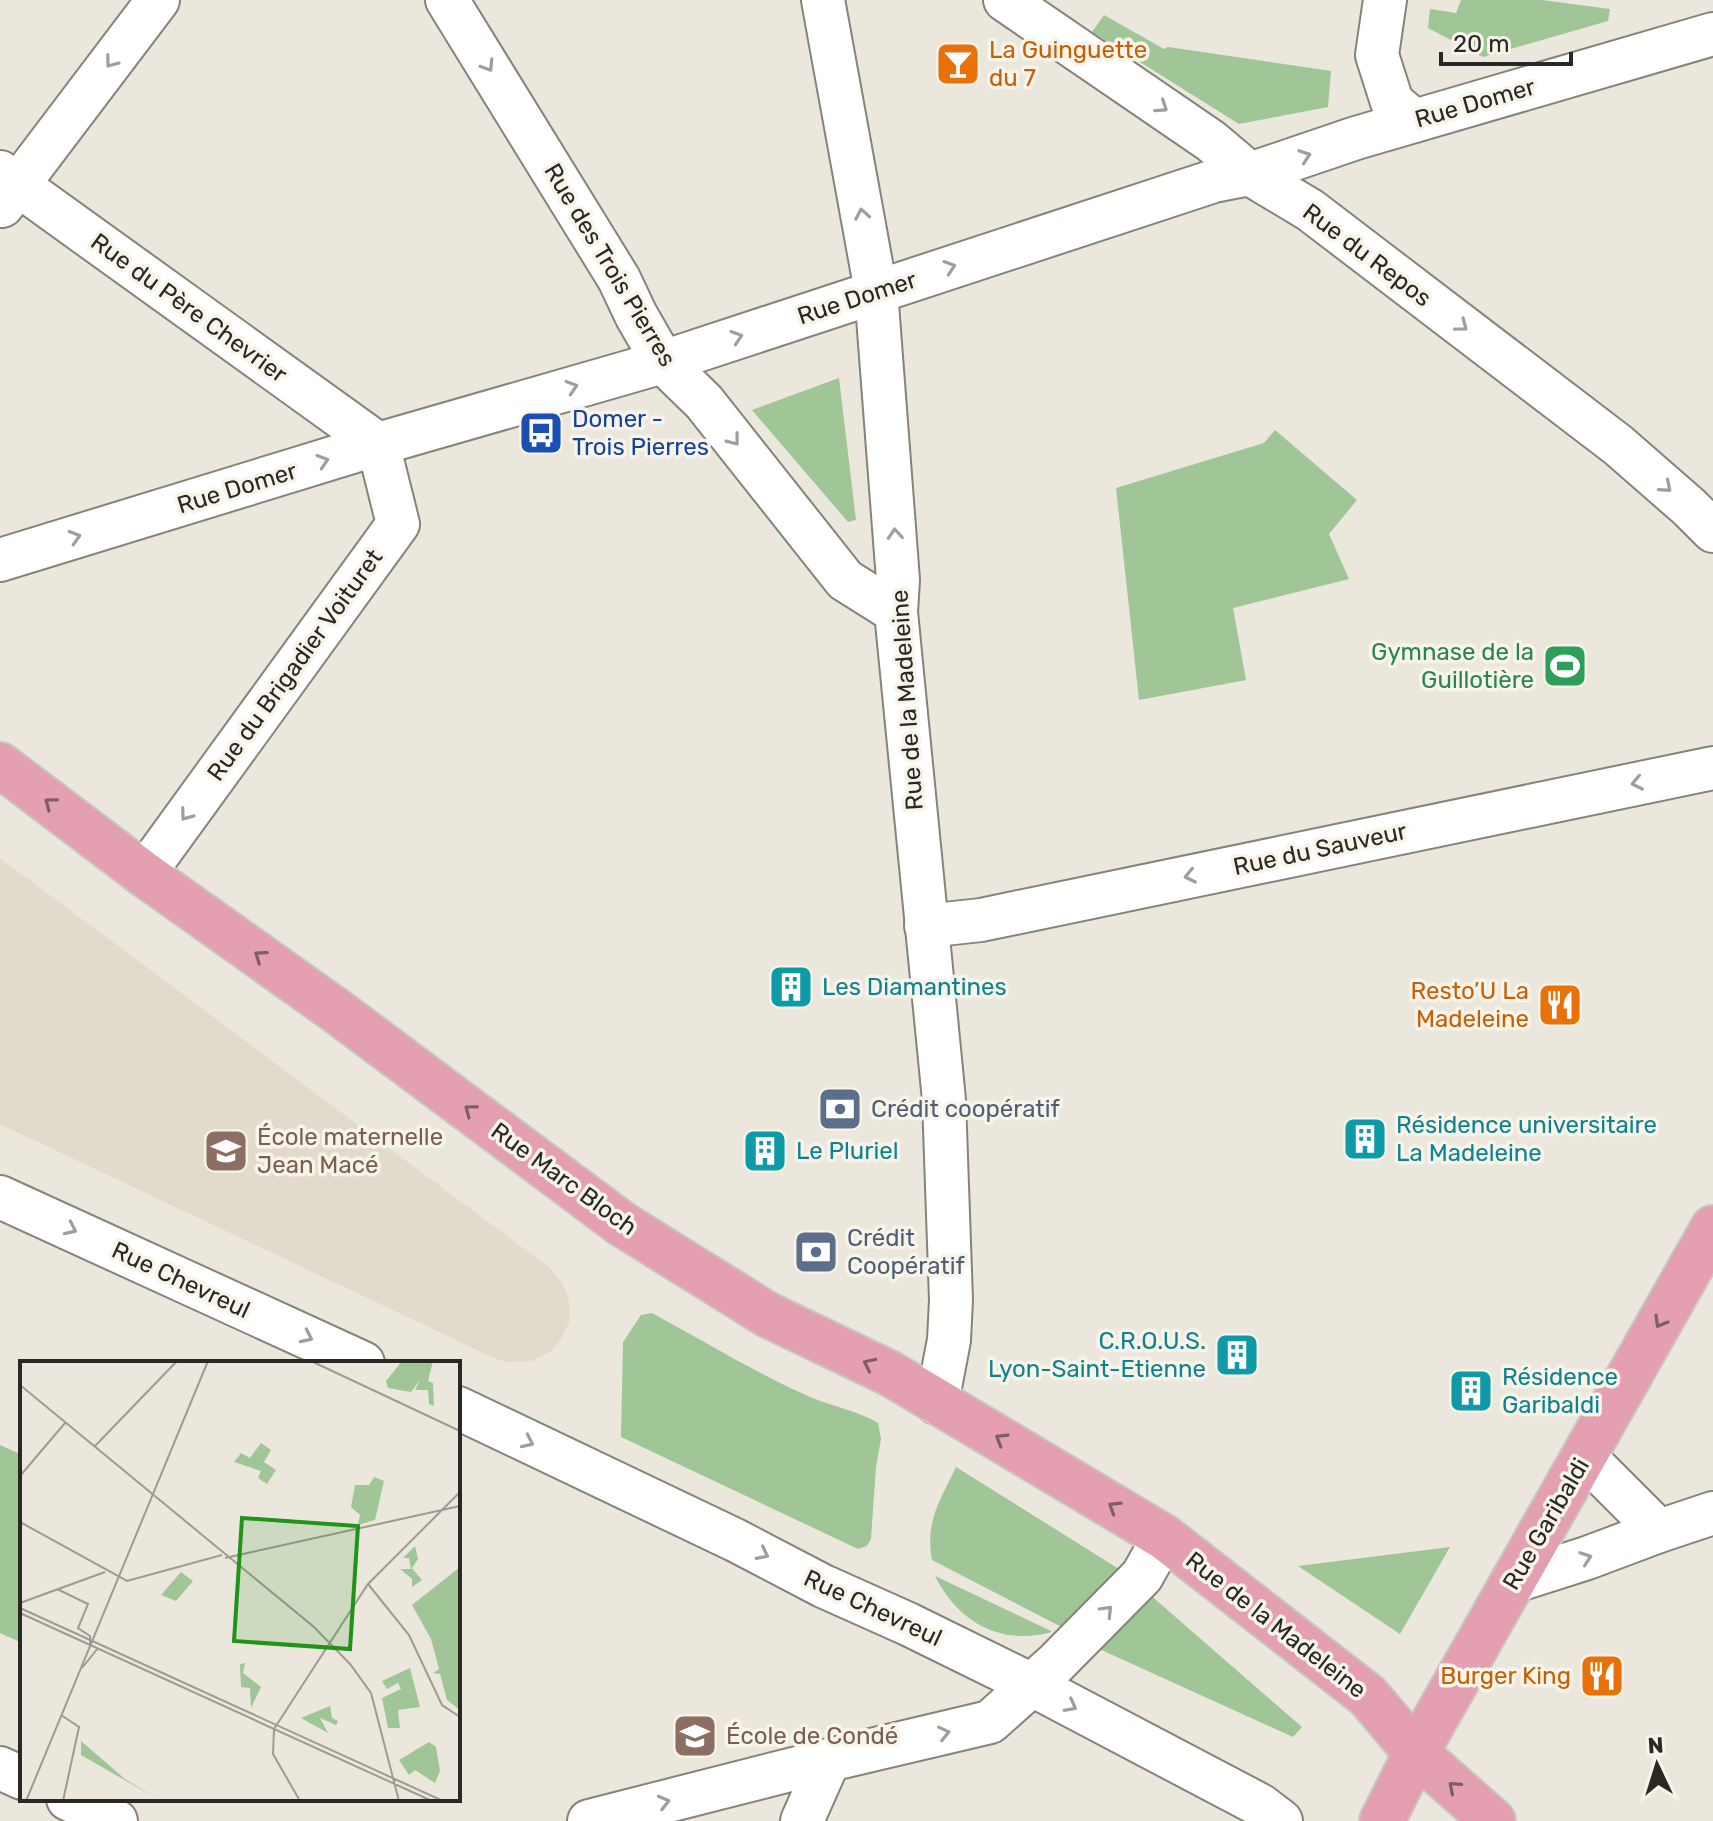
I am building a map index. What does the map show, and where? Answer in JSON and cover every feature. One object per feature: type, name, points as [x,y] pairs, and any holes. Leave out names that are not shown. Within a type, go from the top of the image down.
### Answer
[{"type":"main road","name":"Rue Marc Bloch","points":[[0,765],[622,1224],[768,1315],[891,1374],[1164,1537]]},
{"type":"main road","name":"Rue Garibaldi","points":[[1382,1821],[1416,1753],[1713,1228]]},
{"type":"main road","name":"Rue de la Madeleine","points":[[1164,1537],[1368,1696],[1416,1753],[1493,1821]]},
{"type":"street","points":[[6,189],[158,0]]},
{"type":"street","name":"Rue des Trois Pierres","points":[[447,0],[619,279],[663,362],[704,402],[845,580],[896,612]]},
{"type":"street","name":"Rue de la Madeleine","points":[[823,0],[876,291],[898,580],[896,612],[944,1100],[951,1300],[949,1340],[937,1403]]},
{"type":"street","name":"Rue du Repos","points":[[1005,0],[1211,141],[1250,174],[1310,210],[1606,436],[1713,531]]},
{"type":"street","points":[[1385,0],[1377,55],[1392,102],[1414,121]]},
{"type":"street","name":"Rue Domer","points":[[0,560],[378,444],[663,362],[1214,181],[1250,174],[1356,138],[1713,34]]},
{"type":"street","name":"Rue du Père Chevrier","points":[[6,189],[378,444]]},
{"type":"street","name":"Rue du Brigadier Voituret","points":[[144,874],[398,524],[378,444]]},
{"type":"street","name":"Rue du Sauveur","points":[[926,926],[981,920],[1713,768]]},
{"type":"street","name":"Rue Chevreul","points":[[0,1197],[359,1361]]},
{"type":"street","name":"Rue Chevreul","points":[[460,1409],[1032,1685],[1260,1805],[1281,1821]]},
{"type":"street","points":[[1584,1456],[1659,1531]]},
{"type":"street","points":[[1512,1582],[1713,1513]]},
{"type":"street","points":[[589,1821],[990,1722],[1055,1664],[1142,1576],[1164,1537]]},
{"type":"street","points":[[802,1821],[829,1760]]},
{"type":"street","points":[[0,1768],[20,1777]]},
{"type":"street","points":[[72,1801],[116,1821]]},
{"type":"shaded area","name":"École maternelle Jean Macé","points":[[0,858],[550,1268],[563,1284],[570,1311],[569,1323],[552,1351],[532,1361],[507,1362],[494,1358],[0,1124]]},
{"type":"green space","points":[[1461,0],[1542,0],[1610,9],[1608,21],[1483,57],[1428,28],[1430,9],[1456,13]]},
{"type":"green space","points":[[1104,15],[1164,49],[1168,47],[1331,71],[1328,107],[1239,124],[1092,32]]},
{"type":"green space","points":[[839,378],[856,520],[848,522],[752,410]]},
{"type":"green space","points":[[1275,430],[1357,500],[1329,534],[1349,579],[1233,608],[1246,680],[1139,700],[1116,488],[1264,443]]},
{"type":"green space","points":[[652,1313],[788,1387],[878,1423],[881,1439],[871,1539],[867,1546],[858,1549],[621,1437],[623,1342],[641,1315]]},
{"type":"green space","points":[[0,1445],[20,1454],[20,1642],[0,1633]]},
{"type":"green space","points":[[956,1467],[1127,1574],[1073,1633],[932,1560],[932,1522]]},
{"type":"green space","points":[[1450,1547],[1400,1634],[1298,1566]]},
{"type":"green space","points":[[935,1576],[1052,1632],[1015,1636],[983,1626],[968,1618],[956,1606]]},
{"type":"green space","points":[[1148,1593],[1302,1727],[1293,1737],[1097,1648]]},
{"type":"place","name":"La Guinguette du 7","points":[[958,64]]},
{"type":"place","name":"Domer - Trois Pierres","points":[[541,433]]},
{"type":"place","name":"Gymnase de la Guillotière","points":[[1565,666]]},
{"type":"place","name":"Les Diamantines","points":[[791,987]]},
{"type":"place","name":"Resto’U La Madeleine","points":[[1560,1005]]},
{"type":"place","name":"Crédit coopératif","points":[[840,1109]]},
{"type":"place","name":"Résidence universitaire La Madeleine","points":[[1365,1139]]},
{"type":"place","name":"École maternelle Jean Macé","points":[[226,1151]]},
{"type":"place","name":"Le Pluriel","points":[[765,1151]]},
{"type":"place","name":"Crédit Coopératif","points":[[816,1252]]},
{"type":"place","name":"C.R.O.U.S. Lyon-Saint-Etienne","points":[[1237,1355]]},
{"type":"place","name":"Résidence Garibaldi","points":[[1471,1391]]},
{"type":"place","name":"Burger King","points":[[1602,1676]]},
{"type":"place","name":"École de Condé","points":[[695,1736]]}]
